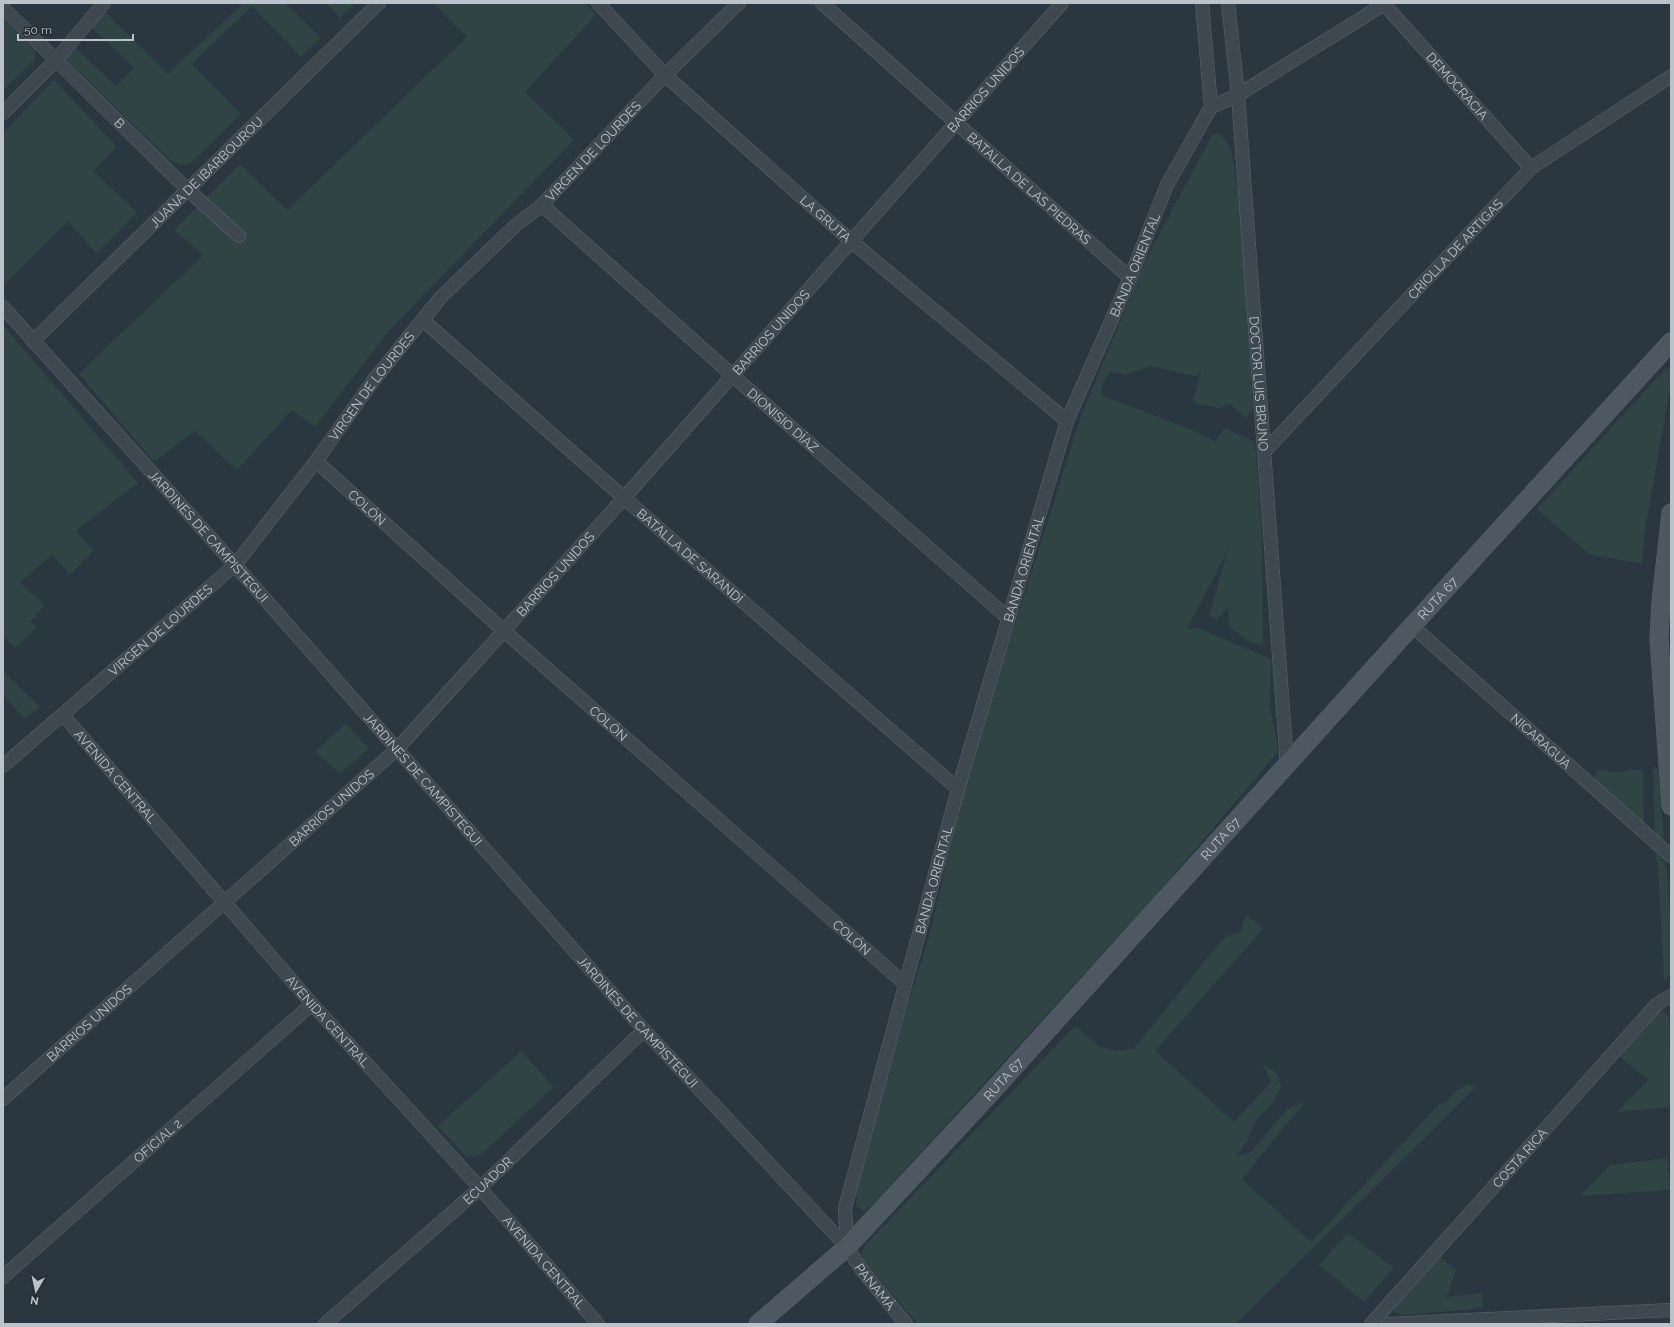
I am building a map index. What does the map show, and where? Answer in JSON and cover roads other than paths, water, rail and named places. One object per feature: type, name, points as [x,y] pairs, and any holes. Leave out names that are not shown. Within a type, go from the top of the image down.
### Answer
[{"type":"street","points":[[3,113],[56,60],[104,3]]},
{"type":"street","name":"JUANA DE IBARBOUROU","points":[[32,341],[379,3]]},
{"type":"street","name":"LA GRUTA","points":[[598,3],[665,74],[851,241],[1067,421]]},
{"type":"street","name":"VIRGEN DE LOURDES","points":[[3,766],[235,566],[316,461],[373,381],[447,292],[516,225],[542,205],[665,74],[739,3]]},
{"type":"street","name":"BATALLA DE LAS PIEDRAS","points":[[822,3],[1130,278]]},
{"type":"street","name":"BARRIOS UNIDOS","points":[[3,1099],[397,749],[624,498],[1062,3]]},
{"type":"street","points":[[1202,3],[1211,107],[1238,94],[1385,3]]},
{"type":"street","name":"DOCTOR LUIS BRUNO","points":[[1228,3],[1238,94],[1287,765]]},
{"type":"street","name":"DEMOCRACIA","points":[[1385,3],[1531,168]]},
{"type":"street","name":"B","points":[[3,8],[188,190],[239,236]]},
{"type":"street","name":"CRIOLLA DE ARTIGAS","points":[[1264,452],[1531,168],[1671,76]]},
{"type":"street","name":"BANDA ORIENTAL","points":[[847,1247],[844,1208],[958,789],[1067,421],[1130,278],[1167,185],[1211,107]]},
{"type":"street","name":"DIONISIO DÍAZ","points":[[542,205],[732,375],[1008,618]]},
{"type":"street","name":"JARDINES DE CAMPISTEGUI","points":[[3,307],[235,566],[644,1030],[847,1247]]},
{"type":"street","name":"BATALLA DE SARANDÍ","points":[[424,320],[624,498],[958,789]]},
{"type":"street","name":"RUTA 67","points":[[758,1324],[847,1247],[986,1098],[1412,626],[1671,342]]},
{"type":"street","name":"COLÓN","points":[[316,461],[504,630],[904,983]]},
{"type":"street","points":[[1671,512],[1661,601],[1659,639],[1671,806]]},
{"type":"street","name":"NICARAGUA","points":[[1412,626],[1671,856]]},
{"type":"street","name":"AVENIDA CENTRAL","points":[[63,715],[312,1004],[480,1188],[598,1324]]},
{"type":"street","name":"COSTA RICA","points":[[1371,1324],[1657,1004],[1671,996]]},
{"type":"street","name":"OFICIAL 2","points":[[3,1277],[312,1004]]},
{"type":"street","name":"ECUADOR","points":[[325,1324],[480,1188],[644,1030]]},
{"type":"street","name":"PANAMÁ","points":[[847,1247],[860,1269],[906,1324]]},
{"type":"street","points":[[1388,1324],[1671,1310]]}]
